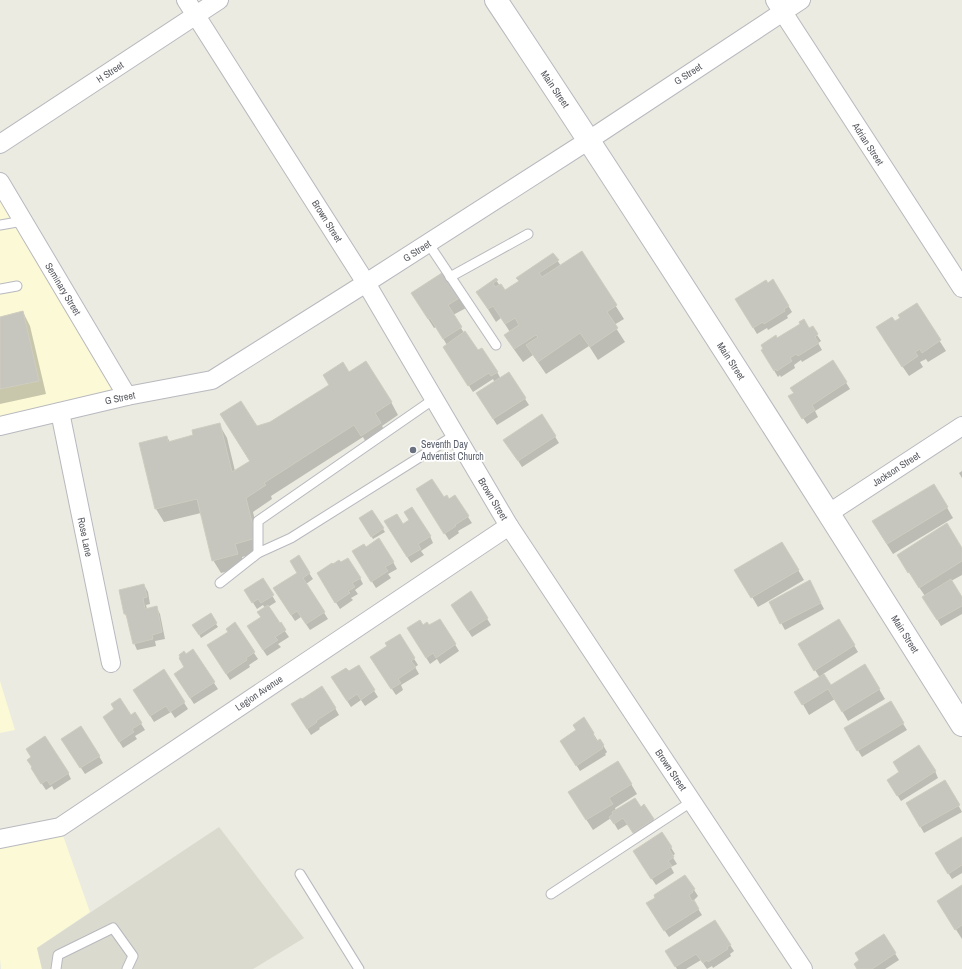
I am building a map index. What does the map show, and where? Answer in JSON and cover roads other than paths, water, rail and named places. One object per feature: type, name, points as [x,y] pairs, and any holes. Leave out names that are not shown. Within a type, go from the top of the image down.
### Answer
[{"type":"street","name":"Brown Street","points":[[186,0],[366,283],[510,526],[803,969]]},
{"type":"street","name":"H Street","points":[[0,144],[219,0]]},
{"type":"street","name":"Main Street","points":[[496,0],[589,140],[829,513],[962,725]]},
{"type":"street","name":"G Street","points":[[0,426],[127,396],[212,380],[589,140],[779,6],[801,0]]},
{"type":"street","name":"Adrian Street","points":[[779,6],[962,288]]},
{"type":"street","name":"Seminary Street","points":[[0,182],[127,396]]},
{"type":"street","name":"Rose Lane","points":[[60,412],[111,663]]},
{"type":"street","name":"Jackson Street","points":[[829,513],[962,426]]},
{"type":"street","name":"Legion Avenue","points":[[0,839],[60,826],[510,526]]},
{"type":"lane","points":[[0,225],[23,221]]},
{"type":"lane","points":[[450,277],[528,234]]},
{"type":"lane","points":[[428,243],[496,345]]},
{"type":"lane","points":[[0,289],[17,286]]},
{"type":"lane","points":[[258,553],[258,521],[434,399]]},
{"type":"lane","points":[[220,583],[258,553],[291,538],[455,435]]},
{"type":"lane","points":[[552,894],[692,802]]},
{"type":"lane","points":[[300,874],[359,969]]},
{"type":"lane","points":[[56,969],[58,955],[113,928],[133,956],[127,969]]},
{"type":"place","name":"Seventh Day Adventist Church","points":[[413,450]]}]
